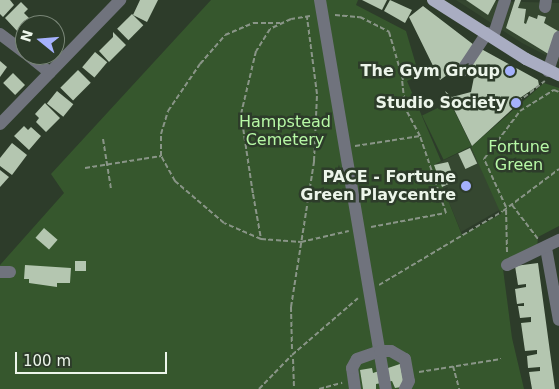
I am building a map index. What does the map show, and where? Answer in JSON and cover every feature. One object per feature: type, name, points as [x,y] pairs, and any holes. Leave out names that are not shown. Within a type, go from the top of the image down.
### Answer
[{"type":"main road","points":[[432,0],[554,73]]},
{"type":"street","points":[[0,124],[120,0]]},
{"type":"street","points":[[320,0],[386,389]]},
{"type":"street","points":[[461,72],[490,35],[505,0]]},
{"type":"street","points":[[0,34],[15,46]]},
{"type":"street","points":[[554,73],[559,37]]},
{"type":"street","points":[[40,65],[50,73]]},
{"type":"street","points":[[507,265],[546,248],[559,240]]},
{"type":"street","points":[[546,248],[559,320]]},
{"type":"street","points":[[353,384],[357,359],[380,351],[400,354],[405,359],[409,374],[404,389]]},
{"type":"path","points":[[323,14],[360,17],[389,32],[402,79],[405,108],[420,136],[446,213],[301,242],[261,239],[224,223],[174,181],[161,156],[161,134],[168,111],[213,48],[239,28],[253,24],[281,23],[307,17],[323,14]]},
{"type":"path","points":[[292,350],[291,307],[314,162],[317,94],[307,17]]},
{"type":"path","points":[[261,239],[241,114],[256,51],[270,29],[281,23]]},
{"type":"path","points":[[518,102],[554,73]]},
{"type":"path","points":[[507,265],[506,206],[484,159],[520,111],[554,90],[559,92]]},
{"type":"path","points":[[346,148],[420,136]]},
{"type":"path","points":[[103,139],[111,189]]},
{"type":"path","points":[[85,168],[161,156]]},
{"type":"path","points":[[259,389],[348,304],[511,204],[559,169]]},
{"type":"path","points":[[511,204],[546,248]]},
{"type":"path","points":[[293,359],[294,389]]},
{"type":"path","points":[[409,374],[501,359]]},
{"type":"path","points":[[453,366],[459,389]]},
{"type":"path","points":[[319,389],[353,384]]},
{"type":"shaded area","points":[[456,0],[559,3],[559,62],[522,43]]},
{"type":"shaded area","name":"PACE - Fortune Green Playcentre","points":[[471,147],[501,209],[461,232],[434,165]]},
{"type":"green space","name":"Hampstead Cemetery","points":[[211,0],[358,0],[356,5],[406,31],[419,75],[407,81],[441,161],[434,165],[462,235],[501,214],[471,147],[544,83],[559,88],[559,226],[538,237],[537,249],[502,261],[512,338],[524,389],[0,389],[0,265],[64,193],[51,174]]},
{"type":"green space","points":[[450,102],[471,146],[444,160],[422,116]]},
{"type":"building","points":[[0,0],[10,0],[14,5],[3,17],[0,14]]},
{"type":"building","points":[[140,0],[158,0],[147,22],[133,15]]},
{"type":"building","points":[[362,0],[387,0],[382,10]]},
{"type":"building","points":[[390,0],[412,10],[405,23],[384,11]]},
{"type":"building","points":[[466,0],[496,0],[488,15]]},
{"type":"building","points":[[515,0],[521,0],[518,8],[526,9],[524,23],[526,24],[529,16],[537,19],[538,15],[546,17],[544,23],[558,31],[550,55],[506,28]]},
{"type":"building","points":[[21,2],[28,9],[24,13],[26,15],[15,15],[15,29],[5,18]]},
{"type":"building","points":[[423,6],[474,45],[538,80],[539,85],[517,100],[519,103],[472,146],[445,91],[452,97],[471,92],[474,77],[460,66],[440,80],[409,17]]},
{"type":"building","points":[[132,14],[143,25],[128,40],[117,29]]},
{"type":"building","points":[[113,32],[126,45],[109,62],[99,51],[113,37]]},
{"type":"building","points":[[95,52],[107,62],[94,78],[82,67]]},
{"type":"building","points":[[0,61],[7,67],[0,77]]},
{"type":"building","points":[[78,70],[91,83],[73,100],[60,88]]},
{"type":"building","points":[[13,73],[25,85],[15,95],[3,83]]},
{"type":"building","points":[[57,91],[73,104],[63,117],[47,103]]},
{"type":"building","points":[[45,103],[60,118],[46,132],[36,122],[39,118],[35,114]]},
{"type":"building","points":[[24,126],[28,130],[31,127],[41,136],[29,150],[14,136]]},
{"type":"building","points":[[12,143],[27,155],[12,175],[0,166],[0,158]]},
{"type":"building","points":[[470,148],[477,163],[465,169],[458,153]]},
{"type":"building","points":[[448,162],[455,181],[442,187],[434,165]]},
{"type":"building","points":[[0,170],[9,177],[0,187]]},
{"type":"building","points":[[44,228],[58,240],[49,250],[35,238]]},
{"type":"building","points":[[75,261],[86,261],[86,271],[75,271]]},
{"type":"building","points":[[538,263],[555,389],[532,389],[529,372],[540,371],[540,367],[528,368],[527,356],[537,354],[537,350],[525,351],[521,323],[531,322],[531,317],[520,318],[518,306],[524,306],[524,303],[517,304],[515,289],[526,287],[526,284],[518,285],[515,266]]},
{"type":"building","points":[[25,265],[71,268],[70,283],[57,283],[57,287],[29,283],[29,279],[24,279]]},
{"type":"building","points":[[400,364],[404,383],[401,387],[395,388],[392,381],[376,384],[376,389],[363,389],[360,370],[372,368],[373,373]]},
{"type":"place","name":"The Gym Group","points":[[510,71]]},
{"type":"place","name":"Studio Society","points":[[516,103]]},
{"type":"place","name":"PACE - Fortune Green Playcentre","points":[[466,186]]},
{"type":"park label","name":"Fortune Green","points":[[519,156]]}]
